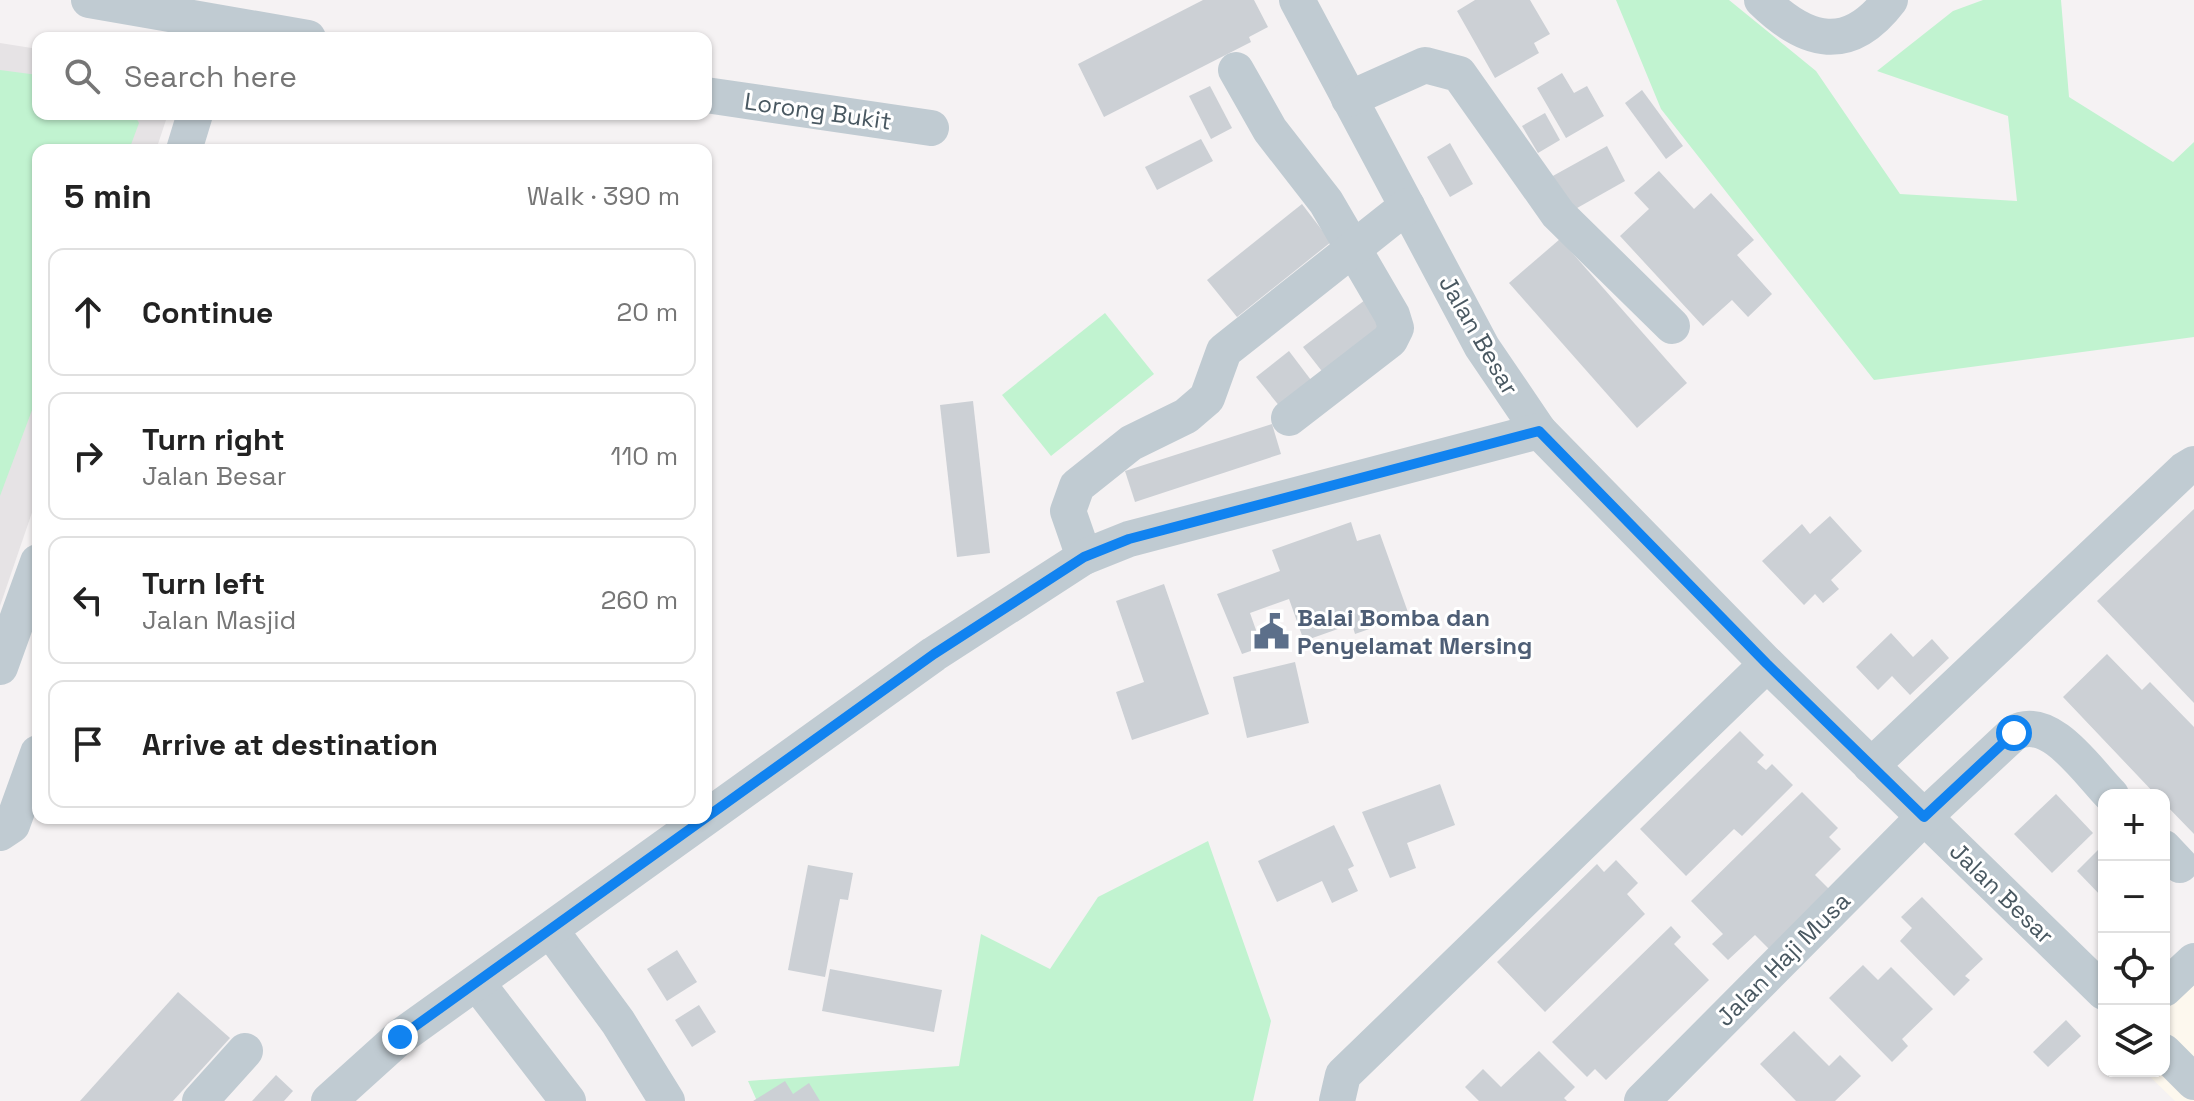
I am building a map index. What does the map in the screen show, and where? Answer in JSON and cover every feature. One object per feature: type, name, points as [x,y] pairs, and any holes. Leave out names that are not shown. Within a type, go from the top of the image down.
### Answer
[{"type":"street","points":[[89,0],[278,32]]},
{"type":"street","name":"Jalan Besar","points":[[1297,0],[1482,347],[1509,392],[1539,431],[1767,664],[2098,986]]},
{"type":"street","points":[[1762,0],[1797,28],[1824,38],[1849,36],[1872,21],[1890,0]]},
{"type":"street","points":[[1349,99],[1425,65],[1459,74],[1558,214],[1672,326]]},
{"type":"street","points":[[1236,70],[1270,130],[1326,202],[1392,315],[1396,328],[1390,340],[1289,418]]},
{"type":"street","name":"Lorong Bukit","points":[[712,96],[931,128]]},
{"type":"street","points":[[186,144],[193,120]]},
{"type":"street","points":[[1084,557],[1068,511],[1077,486],[1131,443],[1186,416],[1207,398],[1224,351],[1407,206]]},
{"type":"street","points":[[712,815],[934,654],[1084,557],[1129,539],[1539,431]]},
{"type":"street","points":[[1871,766],[2184,470],[2194,464]]},
{"type":"street","points":[[0,667],[32,579]]},
{"type":"street","points":[[1337,1101],[1343,1075],[1767,664]]},
{"type":"street","name":"Jalan Haji Musa","points":[[1642,1101],[1924,817],[2025,728],[2040,729],[2053,736],[2105,789]]},
{"type":"street","points":[[0,833],[12,825],[32,770]]},
{"type":"street","points":[[329,1101],[400,1037],[699,824]]},
{"type":"street","points":[[551,931],[618,1022],[667,1101]]},
{"type":"street","points":[[2170,983],[2194,961]]},
{"type":"street","points":[[477,983],[568,1101]]},
{"type":"street","points":[[200,1101],[245,1051]]},
{"type":"street","points":[[2170,1058],[2194,1082]]},
{"type":"shaded area","points":[[0,43],[32,48],[32,120],[166,120],[158,144],[32,144],[32,513],[0,606]]},
{"type":"shaded area","points":[[2194,944],[2194,1101],[2175,1101],[2150,1077],[2170,1077],[2170,967]]},
{"type":"green space","points":[[1616,0],[1729,0],[1816,71],[1900,194],[2017,201],[2008,116],[1877,71],[1953,11],[1983,0],[2061,0],[2069,97],[2173,162],[2194,142],[2194,337],[1874,380],[1661,109]]},
{"type":"green space","points":[[0,70],[32,74],[32,120],[137,120],[139,123],[131,144],[32,144],[32,410],[0,496]]},
{"type":"green space","points":[[1105,313],[1154,374],[1051,456],[1002,395]]},
{"type":"green space","points":[[1208,841],[1271,1021],[1253,1101],[757,1101],[748,1081],[959,1066],[981,934],[1050,969],[1098,897]]},
{"type":"building","points":[[1203,0],[1254,0],[1268,27],[1249,37],[1251,42],[1104,117],[1078,64]]},
{"type":"building","points":[[1475,0],[1530,0],[1550,34],[1534,43],[1539,53],[1495,78],[1457,11]]},
{"type":"building","points":[[1562,73],[1574,93],[1587,86],[1604,116],[1566,138],[1537,88]]},
{"type":"building","points":[[1210,86],[1232,128],[1211,139],[1189,96]]},
{"type":"building","points":[[1642,90],[1683,146],[1666,159],[1625,103]]},
{"type":"building","points":[[1545,113],[1560,140],[1538,153],[1522,126]]},
{"type":"building","points":[[1201,139],[1213,161],[1157,190],[1145,167]]},
{"type":"building","points":[[1450,143],[1473,184],[1450,197],[1427,157]]},
{"type":"building","points":[[1607,146],[1625,181],[1570,212],[1551,177]]},
{"type":"building","points":[[1659,171],[1694,209],[1711,193],[1754,240],[1737,255],[1772,294],[1748,317],[1732,300],[1703,326],[1620,236],[1649,209],[1634,193]]},
{"type":"building","points":[[1302,204],[1331,242],[1237,317],[1207,280]]},
{"type":"building","points":[[1560,239],[1687,383],[1637,428],[1509,283]]},
{"type":"building","points":[[1365,300],[1389,332],[1328,379],[1303,347]]},
{"type":"building","points":[[1289,351],[1317,388],[1285,413],[1256,377]]},
{"type":"building","points":[[973,401],[990,553],[957,557],[940,405]]},
{"type":"building","points":[[1272,424],[1281,454],[1135,502],[1125,471]]},
{"type":"building","points":[[2194,509],[2194,703],[2097,601]]},
{"type":"building","points":[[1830,516],[1862,551],[1831,580],[1839,589],[1823,603],[1815,594],[1804,605],[1762,561],[1802,524],[1810,534]]},
{"type":"building","points":[[1351,522],[1357,541],[1380,534],[1409,615],[1355,634],[1352,624],[1304,641],[1289,599],[1250,613],[1262,647],[1242,654],[1217,594],[1280,571],[1272,550]]},
{"type":"building","points":[[1164,584],[1209,714],[1132,740],[1116,692],[1144,682],[1116,601]]},
{"type":"building","points":[[1891,633],[1913,657],[1932,639],[1949,658],[1910,695],[1892,676],[1878,690],[1856,667]]},
{"type":"building","points":[[2107,654],[2142,690],[2150,682],[2194,727],[2194,834],[2170,809],[2170,789],[2150,789],[2063,697]]},
{"type":"building","points":[[1295,662],[1309,723],[1247,738],[1233,677]]},
{"type":"building","points":[[1740,731],[1764,755],[1757,762],[1766,770],[1772,764],[1793,785],[1742,836],[1734,829],[1686,876],[1640,829]]},
{"type":"building","points":[[1440,784],[1455,825],[1407,843],[1416,868],[1390,878],[1362,812]]},
{"type":"building","points":[[1802,792],[1838,828],[1829,837],[1841,849],[1815,875],[1831,891],[1771,951],[1755,935],[1728,960],[1712,944],[1723,934],[1691,901]]},
{"type":"building","points":[[2056,794],[2093,833],[2052,873],[2014,834]]},
{"type":"building","points":[[1334,825],[1354,866],[1348,869],[1358,891],[1332,903],[1322,881],[1277,902],[1258,861]]},
{"type":"building","points":[[2098,850],[2098,893],[2077,871]]},
{"type":"building","points":[[1616,860],[1638,883],[1627,894],[1645,914],[1545,1012],[1497,962],[1597,864],[1604,872]]},
{"type":"building","points":[[808,865],[853,873],[848,900],[840,899],[825,977],[788,970]]},
{"type":"building","points":[[1922,897],[1983,959],[1965,976],[1970,980],[1954,996],[1900,941],[1912,928],[1901,917]]},
{"type":"building","points":[[1671,926],[1681,937],[1674,944],[1709,980],[1606,1080],[1595,1069],[1587,1077],[1552,1042]]},
{"type":"building","points":[[677,950],[697,982],[667,1001],[647,969]]},
{"type":"building","points":[[1863,965],[1878,980],[1891,967],[1933,1009],[1902,1039],[1908,1046],[1892,1062],[1829,998]]},
{"type":"building","points":[[830,969],[942,990],[934,1032],[822,1011]]},
{"type":"building","points":[[178,992],[230,1038],[173,1101],[80,1101]]},
{"type":"building","points":[[699,1005],[716,1032],[692,1047],[675,1020]]},
{"type":"building","points":[[2066,1020],[2081,1036],[2048,1067],[2033,1052]]},
{"type":"building","points":[[1794,1031],[1829,1066],[1840,1055],[1861,1076],[1835,1101],[1796,1101],[1760,1064]]},
{"type":"building","points":[[1539,1051],[1575,1087],[1564,1098],[1567,1101],[1479,1101],[1465,1087],[1483,1069],[1501,1087]]},
{"type":"building","points":[[276,1075],[293,1091],[284,1101],[252,1101]]},
{"type":"building","points":[[785,1081],[793,1094],[809,1083],[820,1101],[753,1101]]},
{"type":"place","name":"Balai Bomba dan Penyelamat Mersing","points":[[1271,631]]},
{"type":"route","points":[[400,1037],[934,654],[1084,557],[1129,539],[1539,431],[1767,664],[1924,817],[2014,733]]}]
